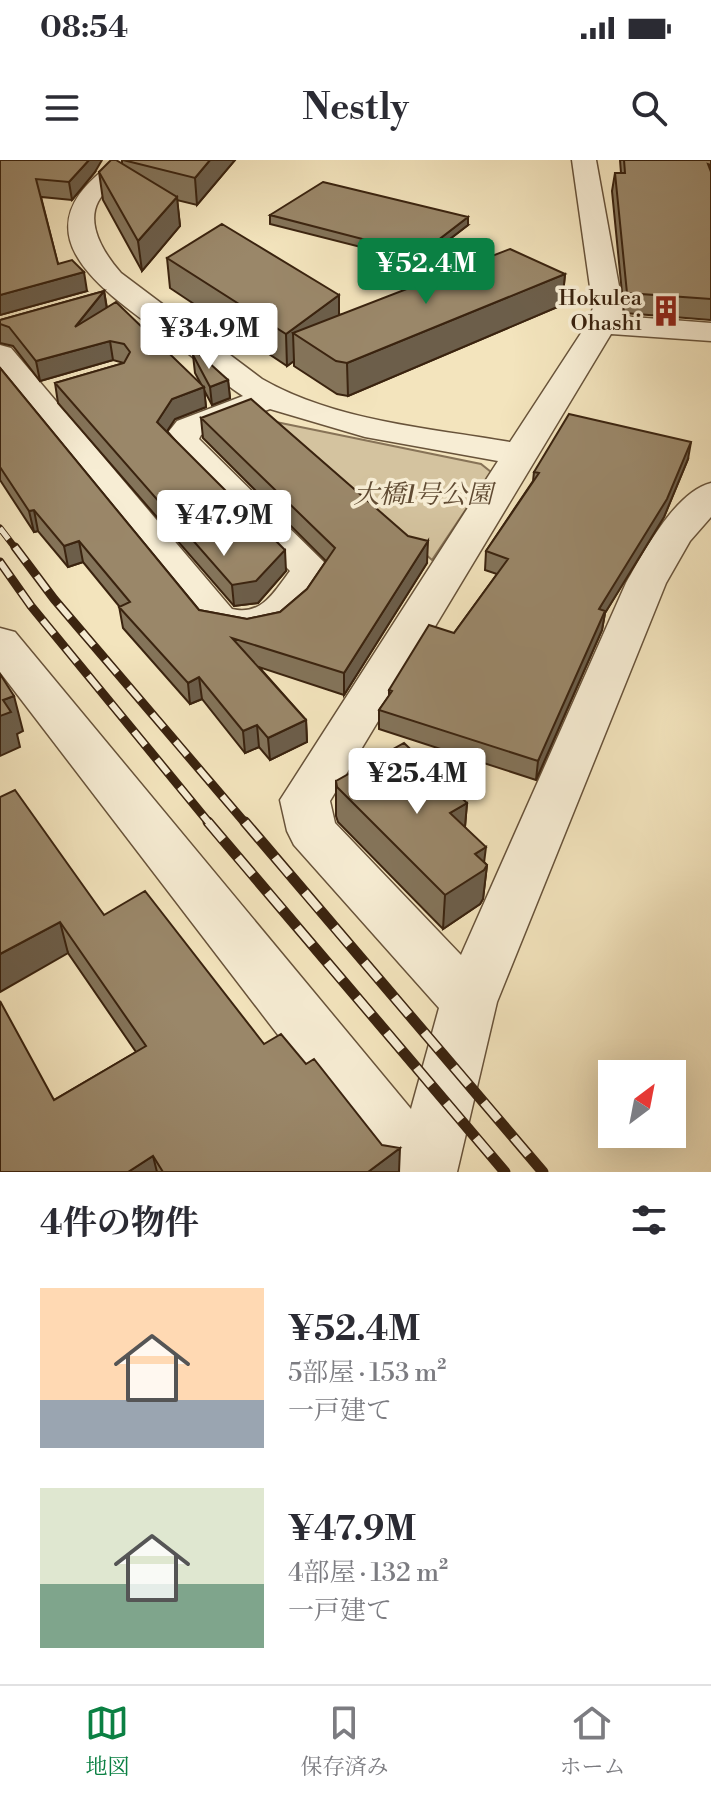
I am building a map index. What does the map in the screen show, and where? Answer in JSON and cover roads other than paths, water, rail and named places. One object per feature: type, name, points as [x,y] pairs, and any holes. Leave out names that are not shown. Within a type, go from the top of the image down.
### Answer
[{"type":"street","points":[[133,160],[117,168],[94,189],[83,206],[79,226],[85,247],[111,297],[270,397],[353,424],[523,455]]},
{"type":"street","points":[[469,1002],[312,831],[305,800],[602,324],[608,308],[584,160]]},
{"type":"street","points":[[602,324],[711,332]]},
{"type":"street","points":[[0,355],[45,393],[217,619],[244,629],[271,621],[312,570],[180,440],[189,428],[270,397]]},
{"type":"street","points":[[424,1172],[469,1002],[646,583],[673,536],[711,494]]},
{"type":"street","points":[[0,642],[424,1172]]},
{"type":"railway","points":[[0,528],[16,549]]},
{"type":"railway","points":[[15,547],[54,599],[246,824]]},
{"type":"railway","points":[[0,562],[31,606],[210,824]]},
{"type":"railway","points":[[208,822],[505,1172]]},
{"type":"railway","points":[[245,822],[543,1172]]},
{"type":"place","name":"Hokulea Ohashi","points":[[666,311]]},
{"type":"park label","name":"大橋1号公園","points":[[423,495]]}]
